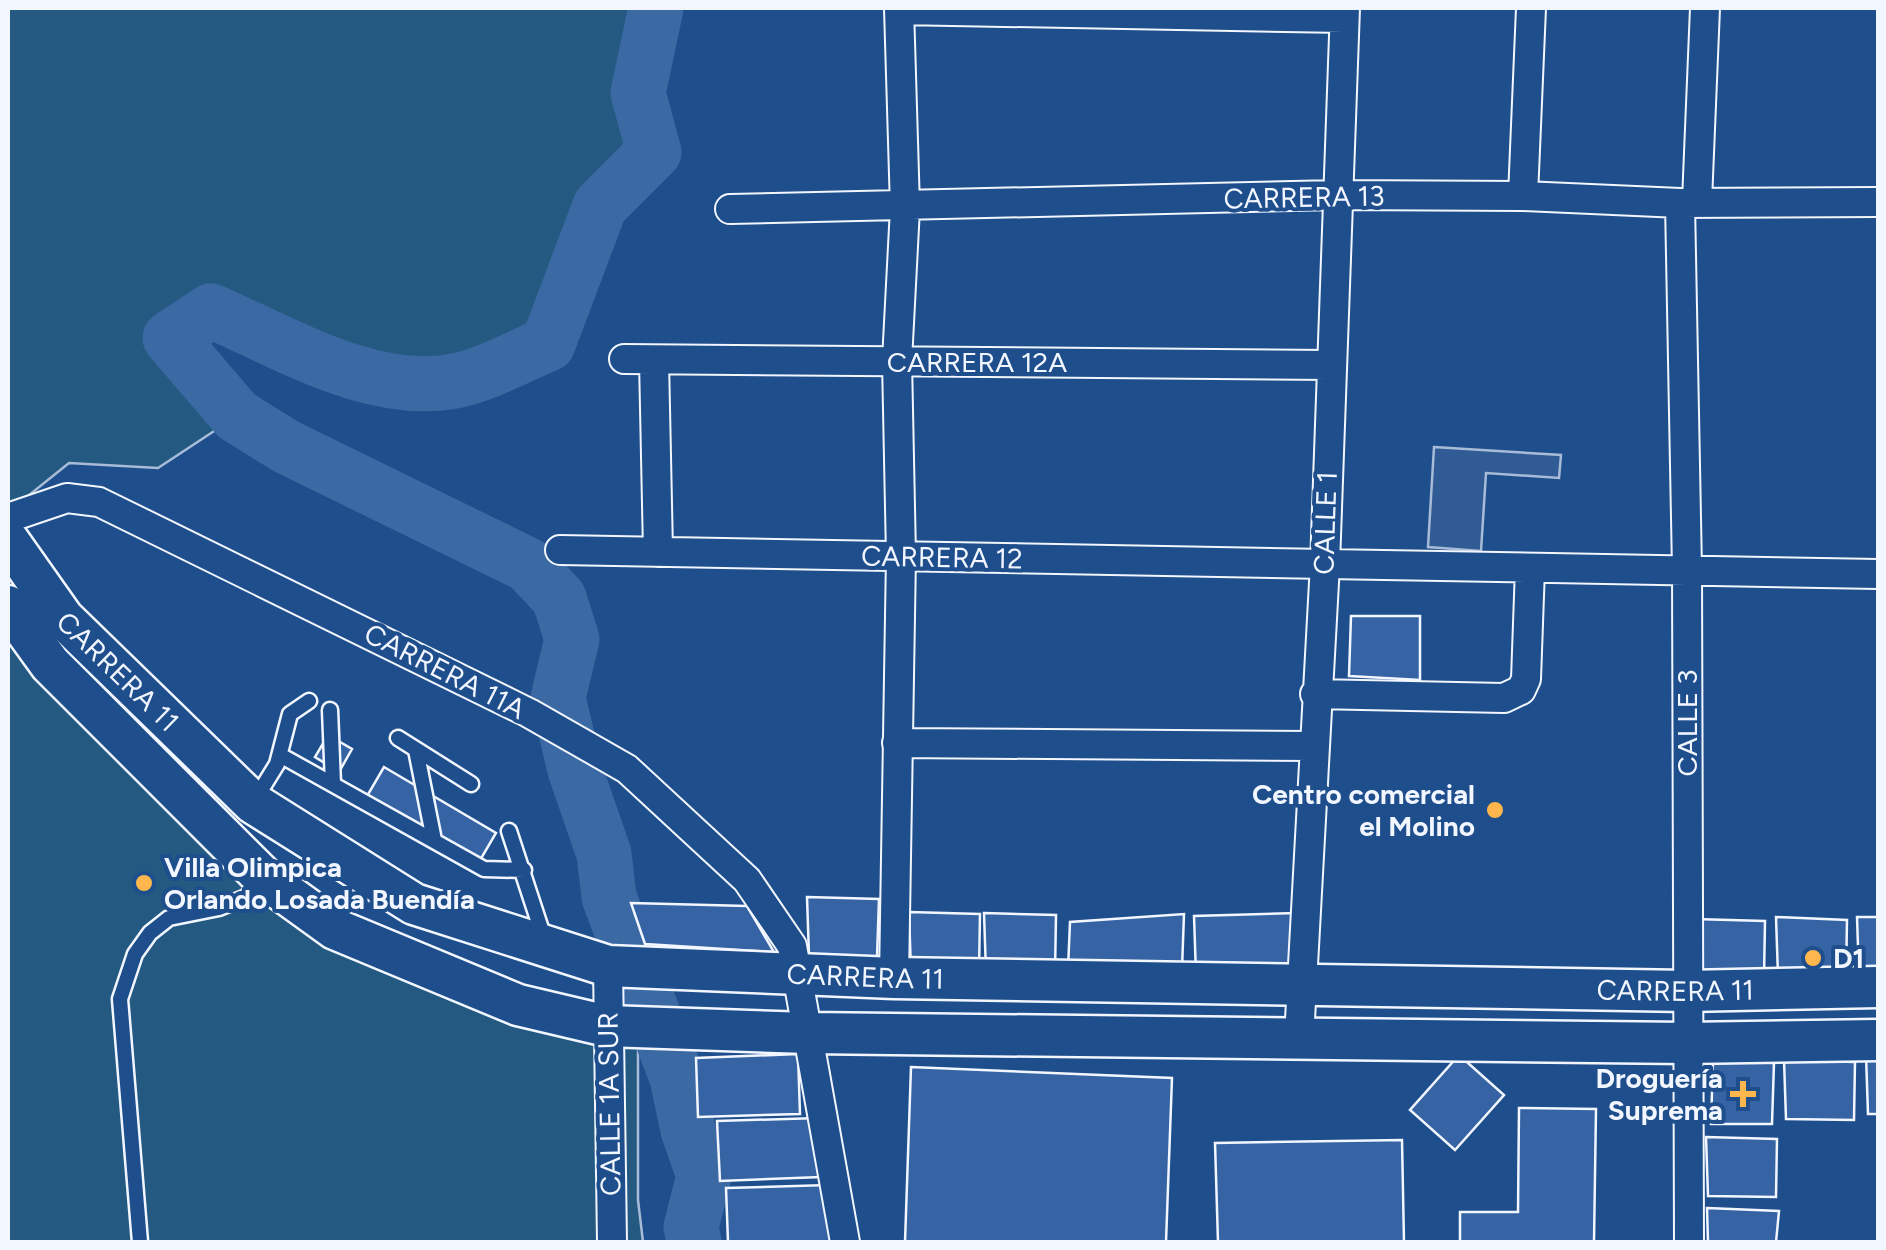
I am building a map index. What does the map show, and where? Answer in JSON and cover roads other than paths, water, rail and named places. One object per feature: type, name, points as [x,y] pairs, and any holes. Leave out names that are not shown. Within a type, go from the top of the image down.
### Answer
[{"type":"main road","name":"CARRERA 11","points":[[8,540],[64,618],[253,803],[414,904],[611,966],[894,978],[1687,990],[1878,987]]},
{"type":"main road","name":"CARRERA 11","points":[[8,606],[50,664],[264,877],[334,929],[518,1005],[606,1026],[808,1033],[1687,1043],[1878,1040]]},
{"type":"street","points":[[1523,196],[1531,8]]},
{"type":"street","name":"CALLE 3","points":[[1689,1242],[1688,202],[1705,8]]},
{"type":"street","points":[[894,978],[901,556],[897,361],[904,208],[899,9],[1345,12]]},
{"type":"street","name":"CALLE 1","points":[[1299,1038],[1314,694],[1325,564],[1329,365],[1345,12]]},
{"type":"street","name":"CARRERA 13","points":[[730,209],[1336,196],[1878,202]]},
{"type":"street","name":"CARRERA 12A","points":[[624,360],[1329,365]]},
{"type":"street","points":[[654,360],[658,552]]},
{"type":"street","name":"CARRERA 11A","points":[[8,518],[67,498],[100,502],[529,713],[627,769],[747,880],[792,946],[796,975]]},
{"type":"street","name":"CARRERA 12","points":[[560,550],[1878,574]]},
{"type":"street","points":[[1314,694],[1504,698],[1521,690],[1526,679],[1530,568]]},
{"type":"street","points":[[897,743],[1312,746]]},
{"type":"street","name":"CALLE 1A SUR","points":[[611,966],[606,1026],[612,1242]]},
{"type":"street","points":[[796,975],[844,1242]]},
{"type":"lane","points":[[253,803],[280,755],[290,714],[308,701]]},
{"type":"lane","points":[[330,710],[332,784]]},
{"type":"lane","points":[[398,738],[471,784]]},
{"type":"lane","points":[[416,750],[434,840]]},
{"type":"lane","points":[[280,755],[484,868],[524,870]]},
{"type":"lane","points":[[510,831],[547,949]]},
{"type":"lane","points":[[140,1242],[120,999],[135,954],[170,918],[219,908],[246,897],[264,877]]},
{"type":"waterway","points":[[656,8],[638,93],[654,152],[600,206],[548,344],[467,378],[424,384],[392,381],[329,364],[211,311],[170,338],[237,416],[287,447],[528,565],[559,598],[572,639],[558,698],[575,770],[604,854],[609,897],[677,1078],[688,1130],[704,1176],[691,1227],[694,1242]]},
{"type":"place","name":"Centro comercial el Molino","points":[[1495,810]]},
{"type":"place","name":"Villa Olimpica Orlando Losada Buendía","points":[[144,883]]},
{"type":"place","name":"D1","points":[[1813,958]]},
{"type":"place","name":"Droguería Suprema","points":[[1743,1094]]}]
